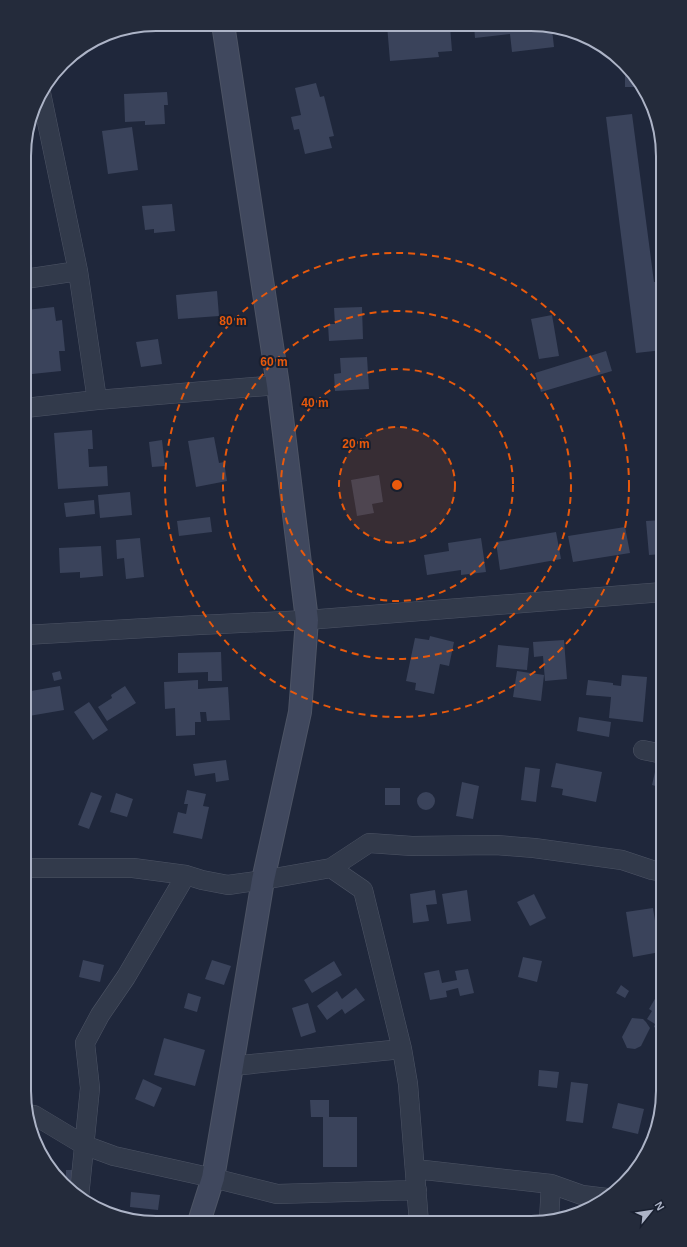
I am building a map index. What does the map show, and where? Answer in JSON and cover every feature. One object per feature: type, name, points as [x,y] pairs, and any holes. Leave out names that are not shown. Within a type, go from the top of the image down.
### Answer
[{"type":"street","points":[[201,1216],[212,1178],[263,880],[300,712],[307,620],[278,384],[223,31]]},
{"type":"street","points":[[43,103],[78,271],[97,400]]},
{"type":"street","points":[[31,278],[78,271]]},
{"type":"street","points":[[31,407],[278,384]]},
{"type":"street","points":[[31,635],[207,624],[307,620],[656,593]]},
{"type":"street","points":[[643,750],[656,753]]},
{"type":"street","points":[[31,868],[133,868],[186,875],[228,885],[331,868],[369,843],[412,846],[496,845],[534,848],[622,860],[656,871]]},
{"type":"street","points":[[331,868],[363,890],[402,1049],[408,1084],[419,1216]]},
{"type":"street","points":[[80,1190],[90,1088],[85,1043],[100,1015],[126,977],[186,875]]},
{"type":"street","points":[[232,1066],[402,1049]]},
{"type":"street","points":[[33,1116],[84,1145],[114,1156],[277,1194],[417,1190]]},
{"type":"street","points":[[415,1169],[551,1184],[582,1195],[597,1197]]},
{"type":"street","points":[[548,1215],[551,1184]]},
{"type":"building","points":[[388,31],[450,31],[452,51],[438,52],[439,57],[390,61]]},
{"type":"building","points":[[474,31],[539,31],[552,33],[554,47],[512,52],[510,34],[475,38]]},
{"type":"building","points":[[625,74],[635,87],[625,87]]},
{"type":"building","points":[[316,83],[320,97],[324,96],[334,136],[329,137],[332,148],[305,154],[299,129],[294,130],[291,117],[301,115],[295,88]]},
{"type":"building","points":[[167,92],[168,105],[164,105],[165,124],[145,125],[145,121],[125,122],[124,94]]},
{"type":"building","points":[[632,114],[654,282],[656,282],[656,351],[636,353],[606,117]]},
{"type":"building","points":[[132,127],[138,170],[108,174],[102,131]]},
{"type":"building","points":[[172,204],[175,231],[154,233],[154,229],[145,230],[142,206]]},
{"type":"building","points":[[217,291],[219,316],[178,319],[176,295]]},
{"type":"building","points":[[54,307],[56,321],[62,320],[65,351],[59,351],[61,371],[32,374],[31,309]]},
{"type":"building","points":[[362,307],[363,339],[329,341],[328,324],[335,324],[334,308]]},
{"type":"building","points":[[552,315],[559,356],[539,359],[531,319]]},
{"type":"building","points":[[158,339],[162,364],[141,367],[136,342]]},
{"type":"building","points":[[606,351],[612,371],[541,392],[535,373]]},
{"type":"building","points":[[367,357],[369,389],[335,391],[334,374],[341,373],[340,358]]},
{"type":"building","points":[[92,430],[93,449],[88,449],[89,467],[107,466],[108,486],[58,489],[54,433]]},
{"type":"building","points":[[214,437],[219,463],[224,462],[227,481],[196,487],[188,441]]},
{"type":"building","points":[[162,440],[165,466],[152,467],[149,442]]},
{"type":"building","points":[[379,475],[383,502],[372,504],[374,513],[357,516],[351,480]]},
{"type":"building","points":[[130,492],[132,515],[100,518],[98,495]]},
{"type":"building","points":[[94,500],[95,514],[66,517],[64,503]]},
{"type":"building","points":[[210,517],[212,532],[179,536],[177,521]]},
{"type":"building","points":[[656,520],[656,554],[649,555],[646,521]]},
{"type":"building","points":[[625,527],[630,553],[573,562],[568,536]]},
{"type":"building","points":[[556,532],[561,559],[500,570],[496,542]]},
{"type":"building","points":[[140,538],[144,577],[126,579],[124,558],[117,559],[116,540]]},
{"type":"building","points":[[481,538],[486,572],[461,575],[461,570],[427,575],[424,555],[449,551],[448,543]]},
{"type":"building","points":[[101,546],[103,576],[80,578],[80,572],[60,573],[59,548]]},
{"type":"building","points":[[430,636],[454,642],[449,666],[440,664],[434,694],[415,690],[416,683],[406,681],[415,638],[429,640]]},
{"type":"building","points":[[564,640],[567,679],[545,681],[543,656],[534,657],[533,642]]},
{"type":"building","points":[[498,645],[529,648],[527,670],[496,667]]},
{"type":"building","points":[[221,652],[222,681],[208,681],[208,672],[178,673],[178,653]]},
{"type":"building","points":[[60,671],[62,679],[54,681],[52,673]]},
{"type":"building","points":[[517,671],[544,675],[541,701],[513,697]]},
{"type":"building","points":[[622,675],[647,677],[643,722],[609,718],[611,697],[586,695],[588,680],[613,683],[613,685],[621,686]]},
{"type":"building","points":[[198,680],[198,689],[228,687],[230,720],[207,721],[206,712],[200,712],[201,722],[195,722],[195,735],[176,736],[175,708],[165,709],[164,682]]},
{"type":"building","points":[[60,686],[64,710],[31,716],[31,691]]},
{"type":"building","points":[[125,686],[136,703],[107,721],[98,707],[112,698],[111,695]]},
{"type":"building","points":[[89,702],[108,730],[93,740],[74,712]]},
{"type":"building","points":[[579,717],[611,722],[609,737],[577,731]]},
{"type":"building","points":[[226,760],[229,780],[216,782],[215,773],[195,776],[193,764]]},
{"type":"building","points":[[556,763],[602,772],[596,802],[562,795],[563,789],[551,787]]},
{"type":"building","points":[[525,767],[540,769],[536,802],[521,800]]},
{"type":"building","points":[[656,768],[656,786],[652,785]]},
{"type":"building","points":[[462,782],[479,786],[473,819],[456,816]]},
{"type":"building","points":[[385,788],[400,788],[400,805],[385,805]]},
{"type":"building","points":[[187,790],[206,794],[203,806],[209,807],[202,839],[173,833],[178,812],[186,814],[188,804],[184,804]]},
{"type":"building","points":[[91,792],[102,796],[89,829],[78,825]]},
{"type":"building","points":[[426,792],[432,795],[435,801],[432,807],[426,810],[420,807],[417,801],[420,795]]},
{"type":"building","points":[[116,793],[133,799],[127,817],[110,812]]},
{"type":"building","points":[[435,890],[437,904],[426,905],[429,921],[413,923],[410,894]]},
{"type":"building","points":[[467,890],[471,921],[447,924],[442,894]]},
{"type":"building","points":[[534,894],[546,918],[530,926],[517,902]]},
{"type":"building","points":[[653,908],[656,927],[656,953],[633,957],[626,912]]},
{"type":"building","points":[[523,957],[542,961],[537,982],[518,977]]},
{"type":"building","points":[[83,960],[104,965],[100,982],[79,977]]},
{"type":"building","points":[[212,960],[231,966],[224,985],[205,979]]},
{"type":"building","points":[[334,961],[342,975],[312,993],[304,980]]},
{"type":"building","points":[[468,969],[474,993],[460,996],[458,988],[446,991],[447,997],[430,1000],[424,973],[439,970],[442,983],[457,980],[455,971]]},
{"type":"building","points":[[621,985],[629,991],[625,998],[616,993]]},
{"type":"building","points":[[356,988],[365,1000],[345,1014],[342,1009],[327,1020],[317,1006],[337,991],[342,999]]},
{"type":"building","points":[[188,993],[201,997],[197,1012],[184,1008]]},
{"type":"building","points":[[656,997],[656,1028],[654,1027],[655,1024],[647,1019],[652,1011],[649,1009]]},
{"type":"building","points":[[308,1003],[316,1032],[301,1037],[292,1008]]},
{"type":"building","points":[[632,1018],[643,1019],[650,1028],[641,1046],[635,1049],[627,1048],[622,1037]]},
{"type":"building","points":[[164,1038],[205,1050],[195,1086],[154,1075]]},
{"type":"building","points":[[539,1070],[559,1072],[557,1088],[538,1086]]},
{"type":"building","points":[[143,1079],[162,1088],[154,1107],[135,1099]]},
{"type":"building","points":[[571,1082],[588,1084],[583,1123],[566,1121]]},
{"type":"building","points":[[310,1100],[329,1100],[329,1117],[357,1117],[357,1167],[323,1167],[323,1117],[311,1117]]},
{"type":"building","points":[[618,1103],[644,1109],[638,1134],[612,1128]]},
{"type":"building","points":[[66,1170],[73,1170],[73,1181],[70,1181],[66,1177]]},
{"type":"building","points":[[131,1192],[160,1195],[158,1210],[130,1207]]}]
